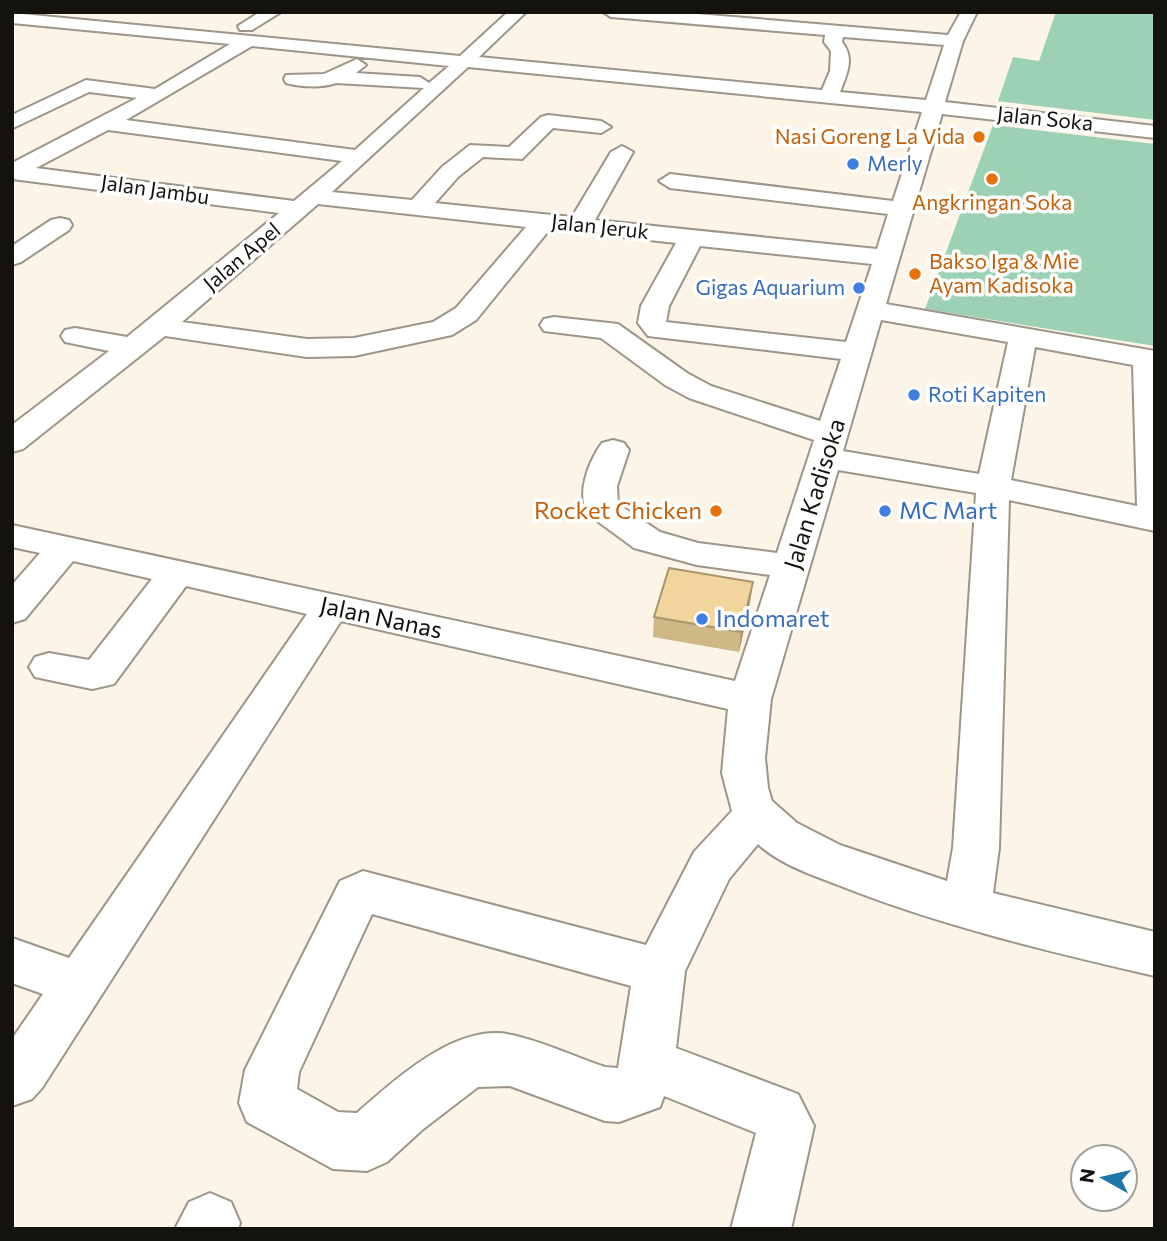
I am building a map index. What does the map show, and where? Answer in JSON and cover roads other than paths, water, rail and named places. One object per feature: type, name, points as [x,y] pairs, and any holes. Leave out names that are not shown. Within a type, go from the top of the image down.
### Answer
[{"type":"street","points":[[12,172],[158,95],[247,34],[273,12]]},
{"type":"street","name":"Jalan Apel","points":[[12,442],[26,415],[132,348],[159,327],[360,157],[518,12]]},
{"type":"street","points":[[611,12],[733,17],[766,24],[855,32],[962,26]]},
{"type":"street","points":[[855,32],[866,12]]},
{"type":"street","points":[[74,24],[100,13],[247,34]]},
{"type":"street","points":[[12,18],[219,39],[247,34]]},
{"type":"street","name":"Jalan Kadisoka","points":[[756,815],[745,780],[746,729],[750,699],[962,26]]},
{"type":"street","points":[[829,96],[840,65],[840,51],[832,43],[835,30]]},
{"type":"street","name":"Jalan Soka","points":[[247,34],[369,53],[829,96],[1155,132]]},
{"type":"street","points":[[293,79],[327,80],[335,77],[369,53],[399,38]]},
{"type":"street","points":[[649,79],[662,60]]},
{"type":"street","points":[[149,74],[185,78]]},
{"type":"street","points":[[576,90],[590,74]]},
{"type":"street","points":[[335,77],[439,85]]},
{"type":"street","points":[[12,122],[86,86],[158,95]]},
{"type":"street","points":[[418,208],[450,172],[478,150],[514,154],[548,121],[601,127]]},
{"type":"street","points":[[12,122],[20,127],[80,136]]},
{"type":"street","points":[[104,124],[360,157]]},
{"type":"street","points":[[580,225],[622,152]]},
{"type":"street","name":"Jalan Jambu","points":[[12,172],[306,203]]},
{"type":"street","points":[[670,181],[691,209]]},
{"type":"street","name":"Jalan Jeruk","points":[[306,203],[418,208],[661,233],[691,209],[887,258]]},
{"type":"street","points":[[691,209],[903,209]]},
{"type":"street","points":[[691,209],[655,306],[655,327],[858,352]]},
{"type":"street","points":[[159,327],[307,348],[354,348],[442,329],[466,314],[544,221]]},
{"type":"street","points":[[12,257],[60,225]]},
{"type":"street","points":[[871,310],[1151,359],[1155,513]]},
{"type":"street","points":[[554,325],[608,330],[676,379],[700,392],[829,447],[993,486],[1155,520]]},
{"type":"street","points":[[75,336],[132,348]]},
{"type":"street","points":[[966,908],[976,848],[993,486],[1023,336]]},
{"type":"street","points":[[613,450],[600,486],[601,508],[647,540],[697,554],[792,566]]},
{"type":"street","name":"Jalan Nanas","points":[[12,536],[750,699]]},
{"type":"street","points":[[12,610],[64,548]]},
{"type":"street","points":[[49,667],[92,676],[100,674],[177,572]]},
{"type":"street","points":[[12,1080],[23,1070],[331,607]]},
{"type":"street","points":[[659,971],[363,891],[357,895],[272,1070],[267,1103],[332,1140],[368,1142],[402,1111],[468,1062],[510,1060],[614,1095],[640,1088],[647,1063],[659,971],[711,866],[756,815],[786,840],[851,869],[966,908],[1155,954]]},
{"type":"street","points":[[12,960],[78,984]]},
{"type":"street","points":[[647,1063],[778,1114],[783,1120],[786,1126],[761,1229]]},
{"type":"place","name":"Nasi Goreng La Vida","points":[[979,137]]},
{"type":"place","name":"Merly","points":[[853,164]]},
{"type":"place","name":"Angkringan Soka","points":[[992,179]]},
{"type":"place","name":"Bakso Iga & Mie Ayam Kadisoka","points":[[915,274]]},
{"type":"place","name":"Gigas Aquarium","points":[[859,288]]},
{"type":"place","name":"Roti Kapiten","points":[[914,395]]},
{"type":"place","name":"Rocket Chicken","points":[[716,511]]},
{"type":"place","name":"MC Mart","points":[[885,511]]},
{"type":"place","name":"Indomaret","points":[[702,619]]}]
